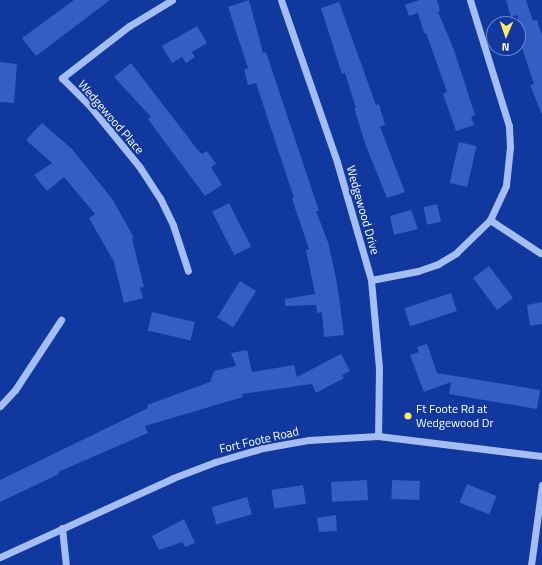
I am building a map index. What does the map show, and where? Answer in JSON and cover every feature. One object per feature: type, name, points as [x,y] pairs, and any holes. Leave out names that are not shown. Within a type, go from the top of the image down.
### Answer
[{"type":"street","name":"Wedgewood Place","points":[[172,0],[129,26],[62,78],[90,106],[134,160],[160,198],[173,225],[188,271]]},
{"type":"street","name":"Wedgewood Drive","points":[[281,0],[337,162],[371,280],[378,368],[378,436]]},
{"type":"street","points":[[371,280],[418,271],[438,264],[456,253],[490,220],[506,185],[510,147],[509,126],[470,0]]},
{"type":"street","points":[[490,220],[540,253]]},
{"type":"street","points":[[0,406],[15,390],[62,320]]},
{"type":"street","name":"Fort Foote Road","points":[[0,557],[62,528],[215,462],[263,448],[309,440],[378,436],[542,456]]},
{"type":"street","points":[[531,565],[542,485]]},
{"type":"street","points":[[62,528],[66,565]]},
{"type":"building","points":[[74,0],[110,0],[36,56],[22,38]]},
{"type":"building","points":[[249,0],[263,53],[266,52],[319,211],[316,211],[329,245],[338,289],[344,335],[324,337],[322,312],[317,313],[316,305],[285,306],[285,299],[315,294],[306,250],[309,249],[292,199],[294,198],[256,83],[248,85],[244,70],[248,68],[228,7]]},
{"type":"building","points":[[419,0],[437,0],[440,11],[438,12],[454,50],[475,115],[471,117],[474,125],[456,131],[443,94],[447,92],[426,33],[424,33],[418,13],[409,16],[405,5]]},
{"type":"building","points":[[506,0],[526,0],[533,21],[537,20],[542,36],[542,115],[530,85],[534,84],[525,56],[526,56],[526,16],[511,16]]},
{"type":"building","points":[[339,2],[376,105],[379,104],[385,125],[380,127],[405,192],[387,198],[366,146],[345,73],[342,74],[321,8]]},
{"type":"building","points":[[197,26],[207,43],[192,52],[195,57],[186,63],[182,57],[172,63],[162,46]]},
{"type":"building","points":[[0,62],[17,64],[14,103],[0,102]]},
{"type":"building","points":[[131,63],[197,149],[202,154],[207,151],[216,164],[211,167],[222,185],[205,196],[148,119],[151,117],[114,77]]},
{"type":"building","points":[[42,123],[72,149],[113,200],[134,238],[132,239],[144,287],[140,288],[143,298],[124,303],[114,262],[89,218],[95,214],[64,177],[47,191],[34,175],[52,163],[26,140]]},
{"type":"building","points":[[459,142],[477,146],[467,187],[450,183]]},
{"type":"building","points":[[229,203],[251,247],[234,255],[212,212]]},
{"type":"building","points":[[437,204],[441,222],[427,225],[423,207]]},
{"type":"building","points":[[411,210],[418,229],[394,235],[390,216]]},
{"type":"building","points":[[489,266],[513,298],[497,310],[473,278]]},
{"type":"building","points":[[240,281],[256,291],[233,328],[217,317]]},
{"type":"building","points":[[451,293],[457,311],[410,326],[404,308]]},
{"type":"building","points":[[542,302],[542,324],[530,326],[527,305]]},
{"type":"building","points":[[152,312],[195,322],[191,340],[148,331]]},
{"type":"building","points":[[427,344],[437,373],[540,390],[537,409],[449,394],[451,382],[424,392],[410,355],[419,352],[417,347]]},
{"type":"building","points":[[247,350],[252,372],[294,365],[297,377],[341,354],[350,371],[342,375],[344,378],[316,393],[312,384],[242,394],[243,397],[145,426],[148,433],[58,472],[59,474],[0,502],[0,480],[148,408],[147,405],[210,382],[214,371],[236,366],[231,353]]},
{"type":"building","points":[[367,480],[368,500],[332,502],[331,482]]},
{"type":"building","points":[[392,480],[420,481],[419,500],[391,499]]},
{"type":"building","points":[[467,484],[497,496],[489,515],[460,503]]},
{"type":"building","points":[[303,485],[306,504],[274,509],[271,490]]},
{"type":"building","points":[[247,497],[252,514],[216,525],[211,507]]},
{"type":"building","points":[[336,515],[337,531],[319,532],[317,518]]},
{"type":"building","points":[[184,519],[195,543],[185,547],[182,542],[159,550],[152,536]]},
{"type":"place","name":"Ft Foote Rd at Wedgewood Dr","points":[[408,416]]}]
